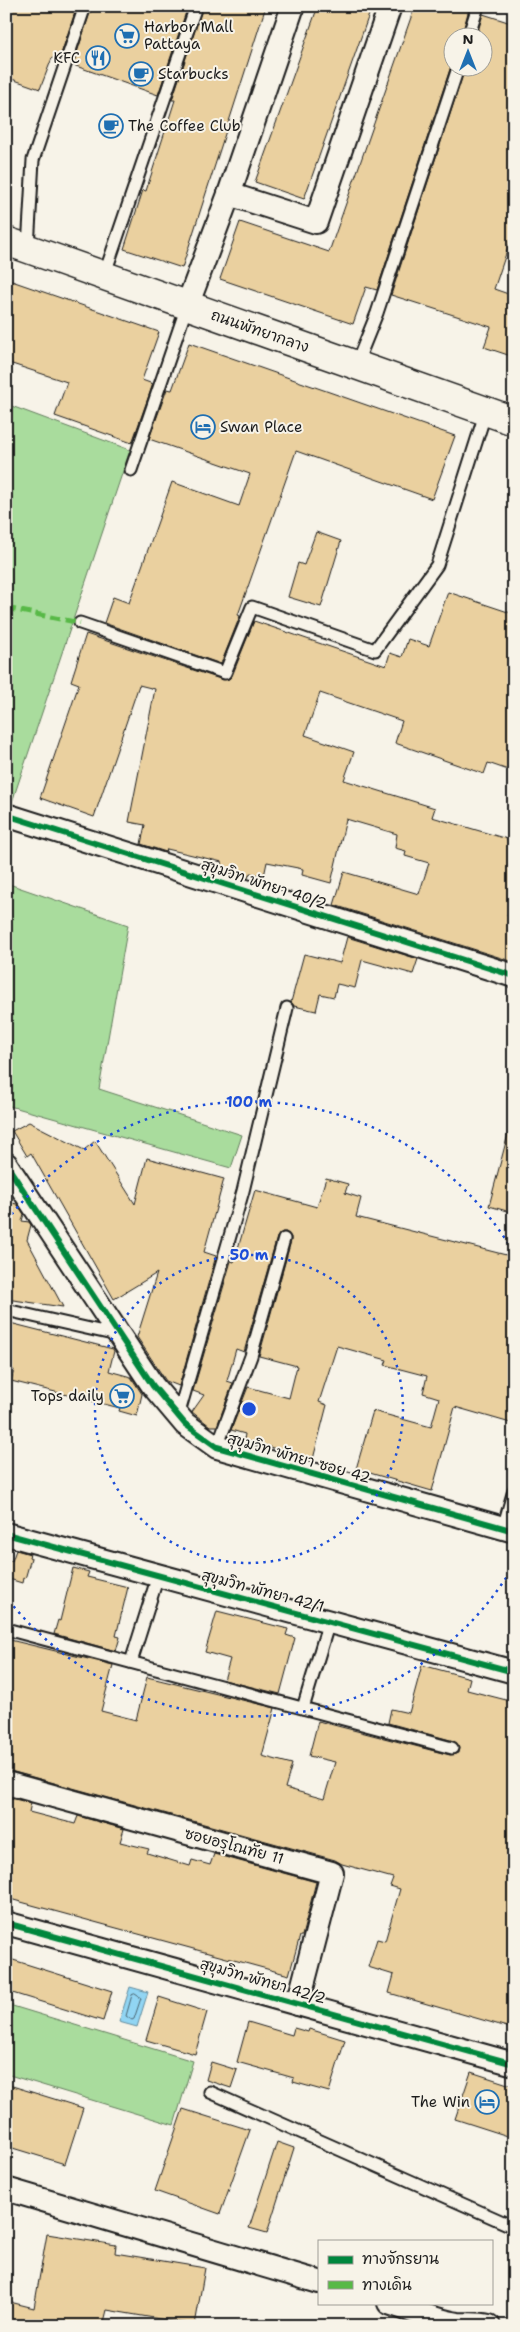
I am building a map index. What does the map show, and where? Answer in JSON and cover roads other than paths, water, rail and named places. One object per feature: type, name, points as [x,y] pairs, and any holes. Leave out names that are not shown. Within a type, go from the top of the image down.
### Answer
[{"type":"main road","name":"ถนนพัทยากลาง","points":[[17,245],[514,421]]},
{"type":"street","points":[[187,306],[229,194],[293,6]]},
{"type":"street","points":[[229,194],[316,222],[390,6]]},
{"type":"street","name":"สุขุมวิท พัทยา 40/2","points":[[6,815],[514,976]]},
{"type":"street","name":"สุขุมวิท พัทยา ซอย 42","points":[[6,1164],[118,1336],[153,1386],[178,1416],[217,1447],[508,1530]]},
{"type":"street","name":"สุขุมวิท พัทยา 42/1","points":[[6,1534],[514,1672]]},
{"type":"street","name":"ซอยอรุโณทัย 11","points":[[6,1783],[332,1874],[298,2004]]},
{"type":"street","name":"สุขุมวิท พัทยา 42/2","points":[[6,1923],[514,2064]]},
{"type":"street","points":[[6,2189],[318,2282]]},
{"type":"street","points":[[393,2304],[448,2322],[459,2324],[475,2322],[489,2326]]},
{"type":"lane","points":[[17,245],[33,160],[85,6]]},
{"type":"lane","points":[[104,276],[196,6]]},
{"type":"lane","points":[[471,28],[478,6]]},
{"type":"lane","points":[[356,365],[377,313],[455,78]]},
{"type":"lane","points":[[131,470],[187,306]]},
{"type":"lane","points":[[80,623],[225,673],[252,607],[375,650],[437,565],[486,411]]},
{"type":"lane","points":[[178,1416],[243,1191],[287,1008]]},
{"type":"lane","points":[[217,1447],[251,1356],[284,1239]]},
{"type":"lane","points":[[6,1310],[118,1336]]},
{"type":"lane","points":[[508,1530],[514,1490]]},
{"type":"lane","points":[[131,1662],[158,1576]]},
{"type":"lane","points":[[303,1708],[329,1622]]},
{"type":"lane","points":[[6,1629],[452,1748]]},
{"type":"lane","points":[[210,2092],[514,2227]]},
{"type":"water","points":[[130,1987],[148,1992],[137,2027],[119,2022]]},
{"type":"place","name":"Harbor Mall Pattaya","points":[[127,36]]},
{"type":"place","name":"KFC","points":[[98,58]]},
{"type":"place","name":"Starbucks","points":[[141,74]]},
{"type":"place","name":"The Coffee Club","points":[[111,126]]},
{"type":"place","name":"Swan Place","points":[[203,427]]},
{"type":"place","name":"Tops daily","points":[[122,1396]]},
{"type":"place","name":"The Win","points":[[487,2102]]}]
